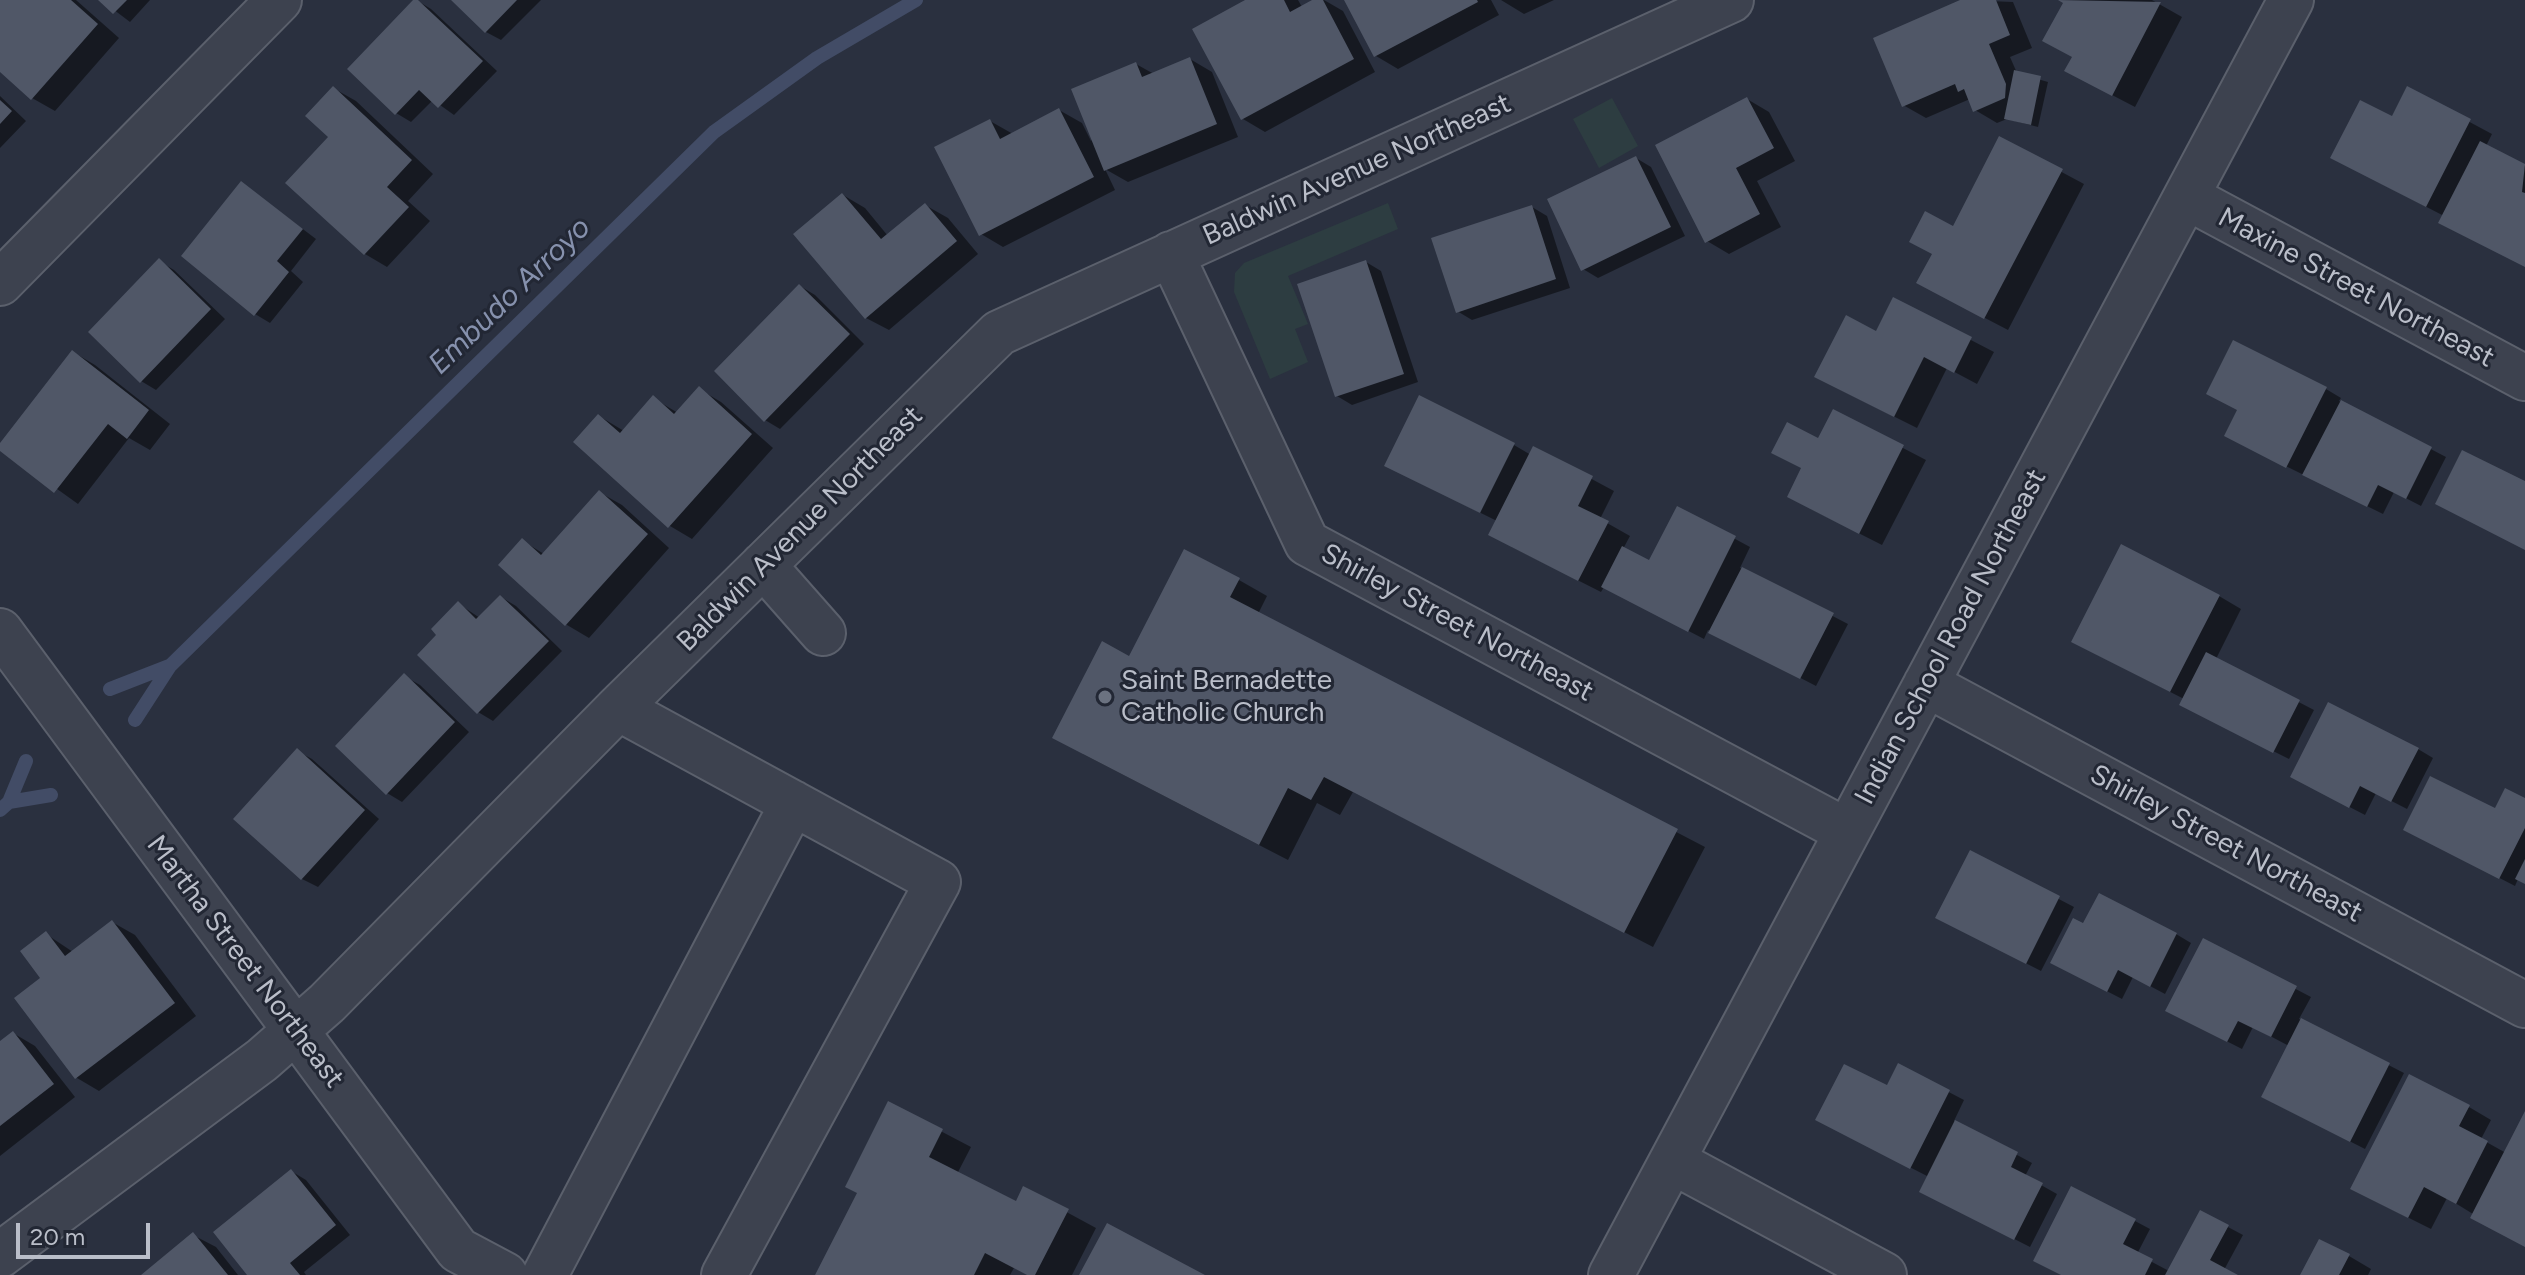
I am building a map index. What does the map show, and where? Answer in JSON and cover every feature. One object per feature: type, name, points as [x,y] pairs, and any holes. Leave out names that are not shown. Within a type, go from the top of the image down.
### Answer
[{"type":"street","points":[[0,283],[279,0]]},
{"type":"street","name":"Baldwin Avenue Northeast","points":[[0,1255],[296,1031],[999,333],[1731,0]]},
{"type":"street","name":"Indian School Road Northeast","points":[[1611,1275],[2291,0]]},
{"type":"street","name":"Maxine Street Northeast","points":[[2187,197],[2525,378]]},
{"type":"street","name":"Shirley Street Northeast","points":[[1171,254],[1307,543],[1846,831]]},
{"type":"street","points":[[763,565],[823,633]]},
{"type":"street","name":"Martha Street Northeast","points":[[0,631],[458,1250],[505,1275]]},
{"type":"street","name":"Shirley Street Northeast","points":[[1926,684],[2525,1005]]},
{"type":"street","points":[[618,708],[938,882],[724,1275]]},
{"type":"street","points":[[545,1275],[793,803]]},
{"type":"street","points":[[1672,1161],[1884,1275]]},
{"type":"shaded area","points":[[1612,98],[1638,146],[1599,168],[1573,119]]},
{"type":"shaded area","points":[[1388,203],[1398,229],[1288,276],[1308,324],[1295,329],[1308,362],[1270,379],[1234,292],[1235,273],[1244,263]]},
{"type":"building","points":[[0,0],[71,0],[98,24],[31,100],[0,72]]},
{"type":"building","points":[[98,0],[127,0],[113,14]]},
{"type":"building","points":[[413,0],[418,0],[483,61],[438,108],[419,90],[395,115],[347,69]]},
{"type":"building","points":[[451,0],[517,0],[485,33]]},
{"type":"building","points":[[1245,0],[1284,0],[1290,12],[1312,0],[1323,0],[1354,59],[1241,120],[1192,29]]},
{"type":"building","points":[[1344,0],[1477,0],[1478,2],[1374,57]]},
{"type":"building","points":[[1960,0],[1996,0],[2010,35],[1989,44],[2006,84],[2005,98],[1973,112],[1964,89],[1958,92],[1955,84],[1902,107],[1873,38]]},
{"type":"building","points":[[2058,0],[2161,2],[2112,96],[2064,71],[2072,57],[2042,41],[2063,3]]},
{"type":"building","points":[[1190,57],[1217,124],[1104,171],[1071,89],[1136,62],[1142,77]]},
{"type":"building","points":[[2014,70],[2041,76],[2031,125],[2004,119]]},
{"type":"building","points":[[333,86],[412,160],[387,187],[409,207],[364,255],[285,183],[328,137],[305,116]]},
{"type":"building","points":[[2407,86],[2471,119],[2426,207],[2330,158],[2360,100],[2392,116]]},
{"type":"building","points":[[1747,97],[1774,148],[1736,168],[1760,214],[1705,243],[1655,145]]},
{"type":"building","points":[[0,100],[12,111],[0,124]]},
{"type":"building","points":[[1059,108],[1094,177],[979,236],[934,147],[990,119],[1000,139]]},
{"type":"building","points":[[1999,136],[2063,169],[1984,319],[1916,283],[1932,254],[1909,242],[1925,211],[1953,226]]},
{"type":"building","points":[[2480,141],[2525,164],[2522,192],[2525,193],[2525,267],[2438,223]]},
{"type":"building","points":[[1636,156],[1671,227],[1581,271],[1547,199]]},
{"type":"building","points":[[241,181],[303,229],[277,261],[289,272],[254,316],[181,256]]},
{"type":"building","points":[[842,193],[881,239],[925,203],[957,241],[865,319],[793,234]]},
{"type":"building","points":[[1532,205],[1556,279],[1456,313],[1431,238]]},
{"type":"building","points":[[159,258],[211,309],[140,383],[88,332]]},
{"type":"building","points":[[1366,260],[1404,374],[1335,397],[1297,284]]},
{"type":"building","points":[[799,284],[850,334],[764,422],[714,371]]},
{"type":"building","points":[[1893,297],[1972,337],[1954,373],[1924,357],[1894,417],[1814,377],[1846,315],[1876,331]]},
{"type":"building","points":[[2233,340],[2327,387],[2286,468],[2224,436],[2237,410],[2206,394]]},
{"type":"building","points":[[72,350],[149,410],[127,439],[108,424],[54,493],[0,451],[0,443]]},
{"type":"building","points":[[699,386],[752,434],[668,528],[573,442],[598,414],[620,433],[653,395],[674,414]]},
{"type":"building","points":[[1419,395],[1515,443],[1480,513],[1384,466]]},
{"type":"building","points":[[2341,400],[2432,447],[2406,499],[2378,485],[2367,507],[2302,475]]},
{"type":"building","points":[[1833,409],[1904,445],[1859,534],[1787,497],[1801,468],[1771,453],[1787,422],[1818,438]]},
{"type":"building","points":[[1533,446],[1593,476],[1578,506],[1609,521],[1578,581],[1488,535]]},
{"type":"building","points":[[2462,450],[2525,481],[2525,550],[2435,504]]},
{"type":"building","points":[[599,490],[648,534],[565,626],[498,565],[522,538],[541,555]]},
{"type":"building","points":[[1677,506],[1736,536],[1688,632],[1601,587],[1622,546],[1649,560]]},
{"type":"building","points":[[2121,544],[2220,595],[2170,692],[2071,642]]},
{"type":"building","points":[[1184,549],[1240,578],[1230,597],[1678,829],[1624,933],[1324,777],[1311,800],[1288,788],[1259,845],[1052,738],[1102,641],[1129,656]]},
{"type":"building","points":[[1742,567],[1834,613],[1800,679],[1708,633]]},
{"type":"building","points":[[500,595],[549,641],[477,714],[417,655],[436,635],[431,629],[458,601],[476,619]]},
{"type":"building","points":[[2206,652],[2300,700],[2273,753],[2179,705]]},
{"type":"building","points":[[404,673],[455,722],[386,795],[335,746]]},
{"type":"building","points":[[2328,702],[2419,748],[2391,802],[2360,786],[2349,808],[2290,777]]},
{"type":"building","points":[[297,748],[365,810],[301,880],[233,819]]},
{"type":"building","points":[[2430,776],[2495,808],[2505,788],[2525,798],[2525,828],[2499,879],[2403,830]]},
{"type":"building","points":[[1970,850],[2060,896],[2026,964],[1935,918]]},
{"type":"building","points":[[2525,859],[2525,884],[2515,879]]},
{"type":"building","points":[[2099,893],[2177,933],[2150,987],[2118,970],[2107,992],[2050,963],[2073,918],[2083,923]]},
{"type":"building","points":[[112,920],[175,1003],[75,1079],[14,998],[40,978],[20,951],[46,931],[65,956]]},
{"type":"building","points":[[2203,938],[2297,986],[2271,1037],[2238,1021],[2227,1042],[2165,1011]]},
{"type":"building","points":[[2301,1018],[2390,1063],[2350,1142],[2261,1097]]},
{"type":"building","points":[[13,1031],[54,1084],[0,1126],[0,1041]]},
{"type":"building","points":[[1898,1063],[1950,1090],[1910,1169],[1815,1120],[1844,1064],[1887,1085]]},
{"type":"building","points":[[2409,1074],[2470,1105],[2459,1126],[2488,1141],[2456,1204],[2424,1187],[2408,1218],[2350,1189]]},
{"type":"building","points":[[888,1101],[943,1129],[929,1157],[1016,1201],[1023,1186],[1069,1209],[1035,1275],[1027,1275],[985,1253],[974,1275],[815,1275],[857,1193],[845,1187]]},
{"type":"building","points":[[2525,1111],[2525,1247],[2470,1218]]},
{"type":"building","points":[[1955,1120],[2018,1152],[2011,1167],[2043,1183],[2014,1240],[1919,1192]]},
{"type":"building","points":[[291,1169],[336,1225],[290,1263],[300,1275],[247,1275],[213,1232]]},
{"type":"building","points":[[2071,1186],[2136,1219],[2123,1244],[2153,1259],[2145,1275],[2061,1275],[2033,1261]]},
{"type":"building","points":[[2200,1210],[2229,1225],[2210,1260],[2238,1275],[2165,1275]]},
{"type":"building","points":[[1107,1223],[1205,1275],[1079,1275]]},
{"type":"building","points":[[193,1232],[228,1275],[141,1275]]},
{"type":"building","points":[[2319,1239],[2350,1254],[2339,1275],[2300,1275]]},
{"type":"waterway","name":"Embudo Arroyo","points":[[135,720],[170,666],[714,132],[817,58],[916,0]]},
{"type":"waterway","name":"Embudo Arroyo","points":[[110,689],[169,666]]},
{"type":"waterway","name":"Embudo Arroyo","points":[[0,810],[9,802],[26,761]]},
{"type":"waterway","name":"Embudo Arroyo","points":[[9,802],[51,795]]},
{"type":"place","name":"Saint Bernadette Catholic Church","points":[[1105,697]]}]
